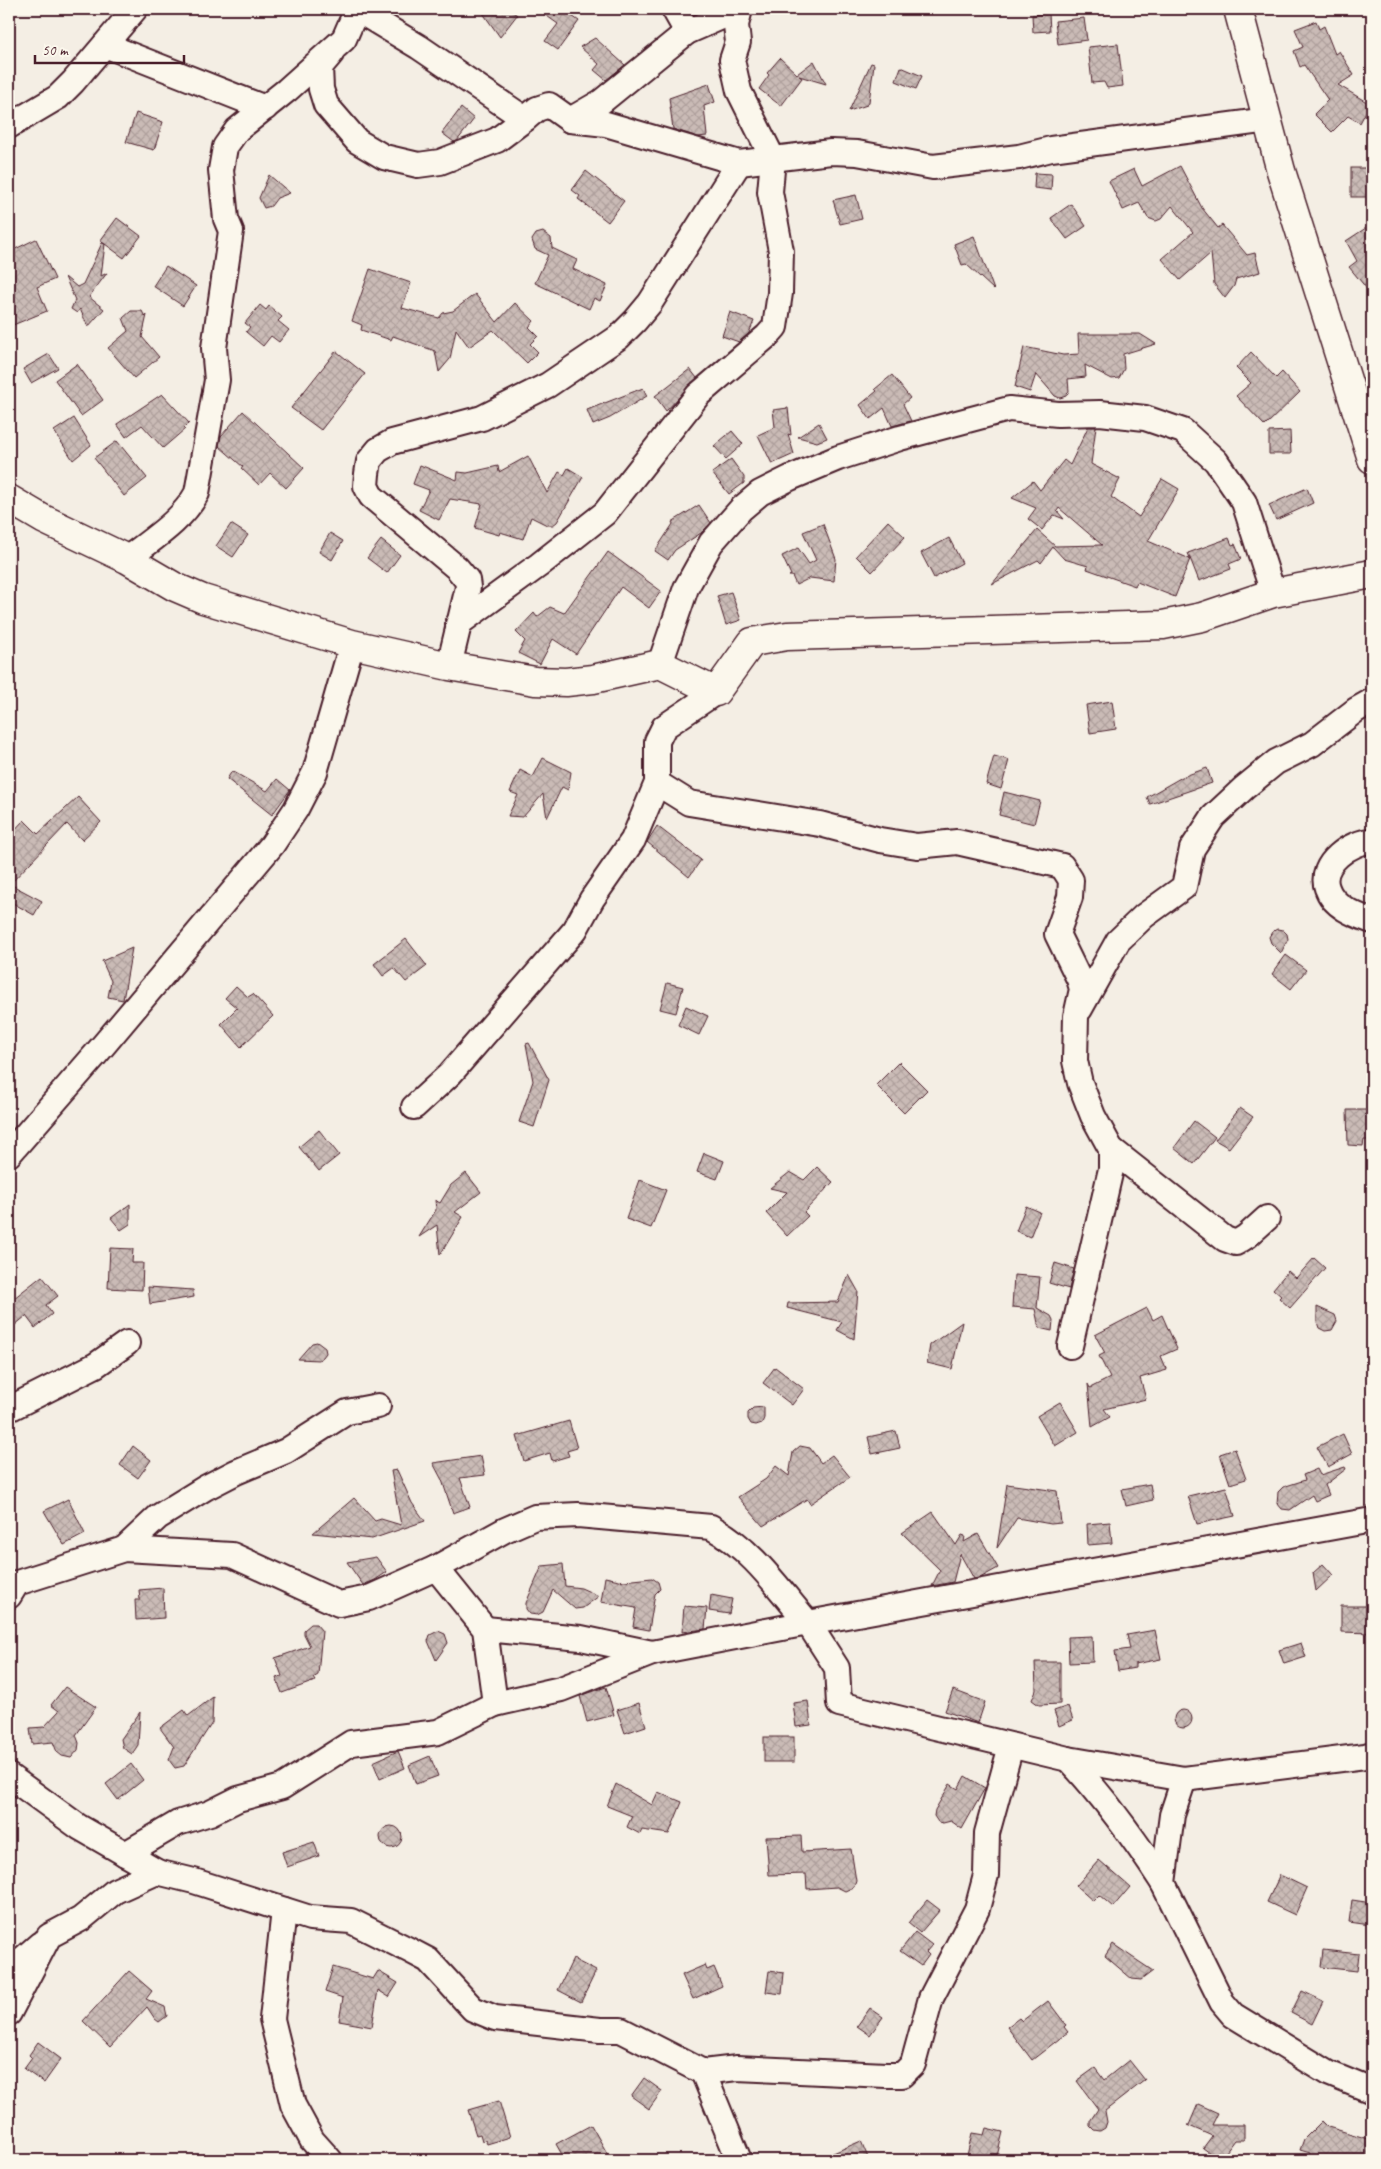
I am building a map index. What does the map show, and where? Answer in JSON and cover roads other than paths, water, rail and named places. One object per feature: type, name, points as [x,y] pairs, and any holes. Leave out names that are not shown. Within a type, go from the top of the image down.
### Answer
[{"type":"street","points":[[9,126],[58,97],[135,9]]},
{"type":"street","points":[[525,118],[419,47],[356,9],[344,39],[320,68],[326,105],[357,141],[384,157],[418,166],[440,162],[497,140],[537,109],[549,105],[570,120],[606,124],[739,163],[831,152],[857,153],[933,167],[1019,157],[1051,149],[1268,120]]},
{"type":"street","points":[[674,9],[686,32]]},
{"type":"street","points":[[570,120],[600,102],[686,32],[740,9]]},
{"type":"street","points":[[458,624],[539,565],[605,513],[698,395],[767,336],[774,327],[780,293],[781,251],[770,192],[773,159],[739,91],[732,60],[738,42],[736,25],[740,9]]},
{"type":"street","points":[[1238,9],[1281,171],[1372,458]]},
{"type":"street","points":[[127,559],[191,505],[197,493],[217,380],[214,348],[231,231],[226,219],[220,170],[225,147],[238,130],[344,39]]},
{"type":"street","points":[[105,45],[265,108]]},
{"type":"street","points":[[449,666],[468,587],[467,580],[457,568],[371,496],[366,486],[369,461],[378,450],[392,442],[482,418],[548,385],[619,337],[650,303],[739,163]]},
{"type":"street","points":[[660,664],[686,588],[711,543],[741,509],[760,493],[838,458],[900,438],[1010,409],[1058,414],[1100,413],[1145,418],[1183,431],[1216,461],[1244,502],[1273,593]]},
{"type":"street","points":[[9,499],[42,519],[127,559],[175,588],[203,599],[352,644],[449,666],[535,681],[566,682],[592,679],[660,664],[716,692]]},
{"type":"street","points":[[414,1107],[450,1074],[575,930],[592,899],[633,840],[657,783],[657,741],[664,727],[716,692],[752,642],[787,636],[1163,625],[1202,617],[1273,593],[1372,574]]},
{"type":"street","points":[[9,1154],[272,845],[296,809],[315,772],[352,644]]},
{"type":"street","points":[[1076,1016],[1118,942],[1144,916],[1184,886],[1192,849],[1213,817],[1276,762],[1312,744],[1356,710],[1372,701]]},
{"type":"street","points":[[657,783],[688,803],[820,824],[880,840],[917,846],[957,842],[1062,866],[1071,880],[1070,897],[1057,934],[1082,989],[1076,1016],[1076,1061],[1080,1082],[1093,1116],[1110,1149],[1225,1240],[1236,1243],[1267,1218]]},
{"type":"street","points":[[1372,841],[1364,841],[1344,852],[1332,863],[1326,876],[1327,888],[1336,901],[1348,912],[1372,921]]},
{"type":"street","points":[[1070,1346],[1111,1169],[1110,1149]]},
{"type":"street","points":[[9,1409],[96,1365],[127,1344]]},
{"type":"street","points":[[124,1549],[158,1517],[205,1488],[236,1472],[286,1452],[348,1412],[378,1406]]},
{"type":"street","points":[[11,1586],[124,1549],[232,1555],[338,1604],[369,1598],[436,1568],[505,1530],[535,1518],[578,1515],[711,1527],[730,1537],[748,1553],[808,1623],[837,1668],[839,1704],[1068,1759],[1184,1779],[1372,1754]]},
{"type":"street","points":[[125,1854],[178,1823],[210,1813],[238,1800],[282,1787],[351,1743],[438,1732],[495,1704],[561,1689],[652,1652],[1372,1520]]},
{"type":"street","points":[[436,1568],[485,1629],[495,1704]]},
{"type":"street","points":[[485,1629],[581,1638],[652,1652]]},
{"type":"street","points":[[9,1776],[79,1826],[157,1872],[194,1881],[310,1918],[351,1921],[409,1950],[428,1960],[473,2009],[481,2014],[494,2018],[610,2031],[621,2030],[703,2072],[737,2068],[902,2075],[913,2064],[931,1998],[977,1909],[986,1875],[987,1832],[1011,1746]]},
{"type":"street","points":[[1068,1759],[1096,1789],[1139,1846],[1163,1883],[1222,2002],[1233,2015],[1328,2073],[1372,2091]]},
{"type":"street","points":[[1163,1883],[1172,1815],[1184,1779]]},
{"type":"street","points":[[9,1971],[49,1936],[81,1919],[115,1892],[157,1872]]},
{"type":"street","points":[[284,1910],[272,2019],[293,2105],[312,2140],[330,2160]]},
{"type":"street","points":[[9,2013],[49,1936]]},
{"type":"street","points":[[703,2072],[739,2160]]}]
